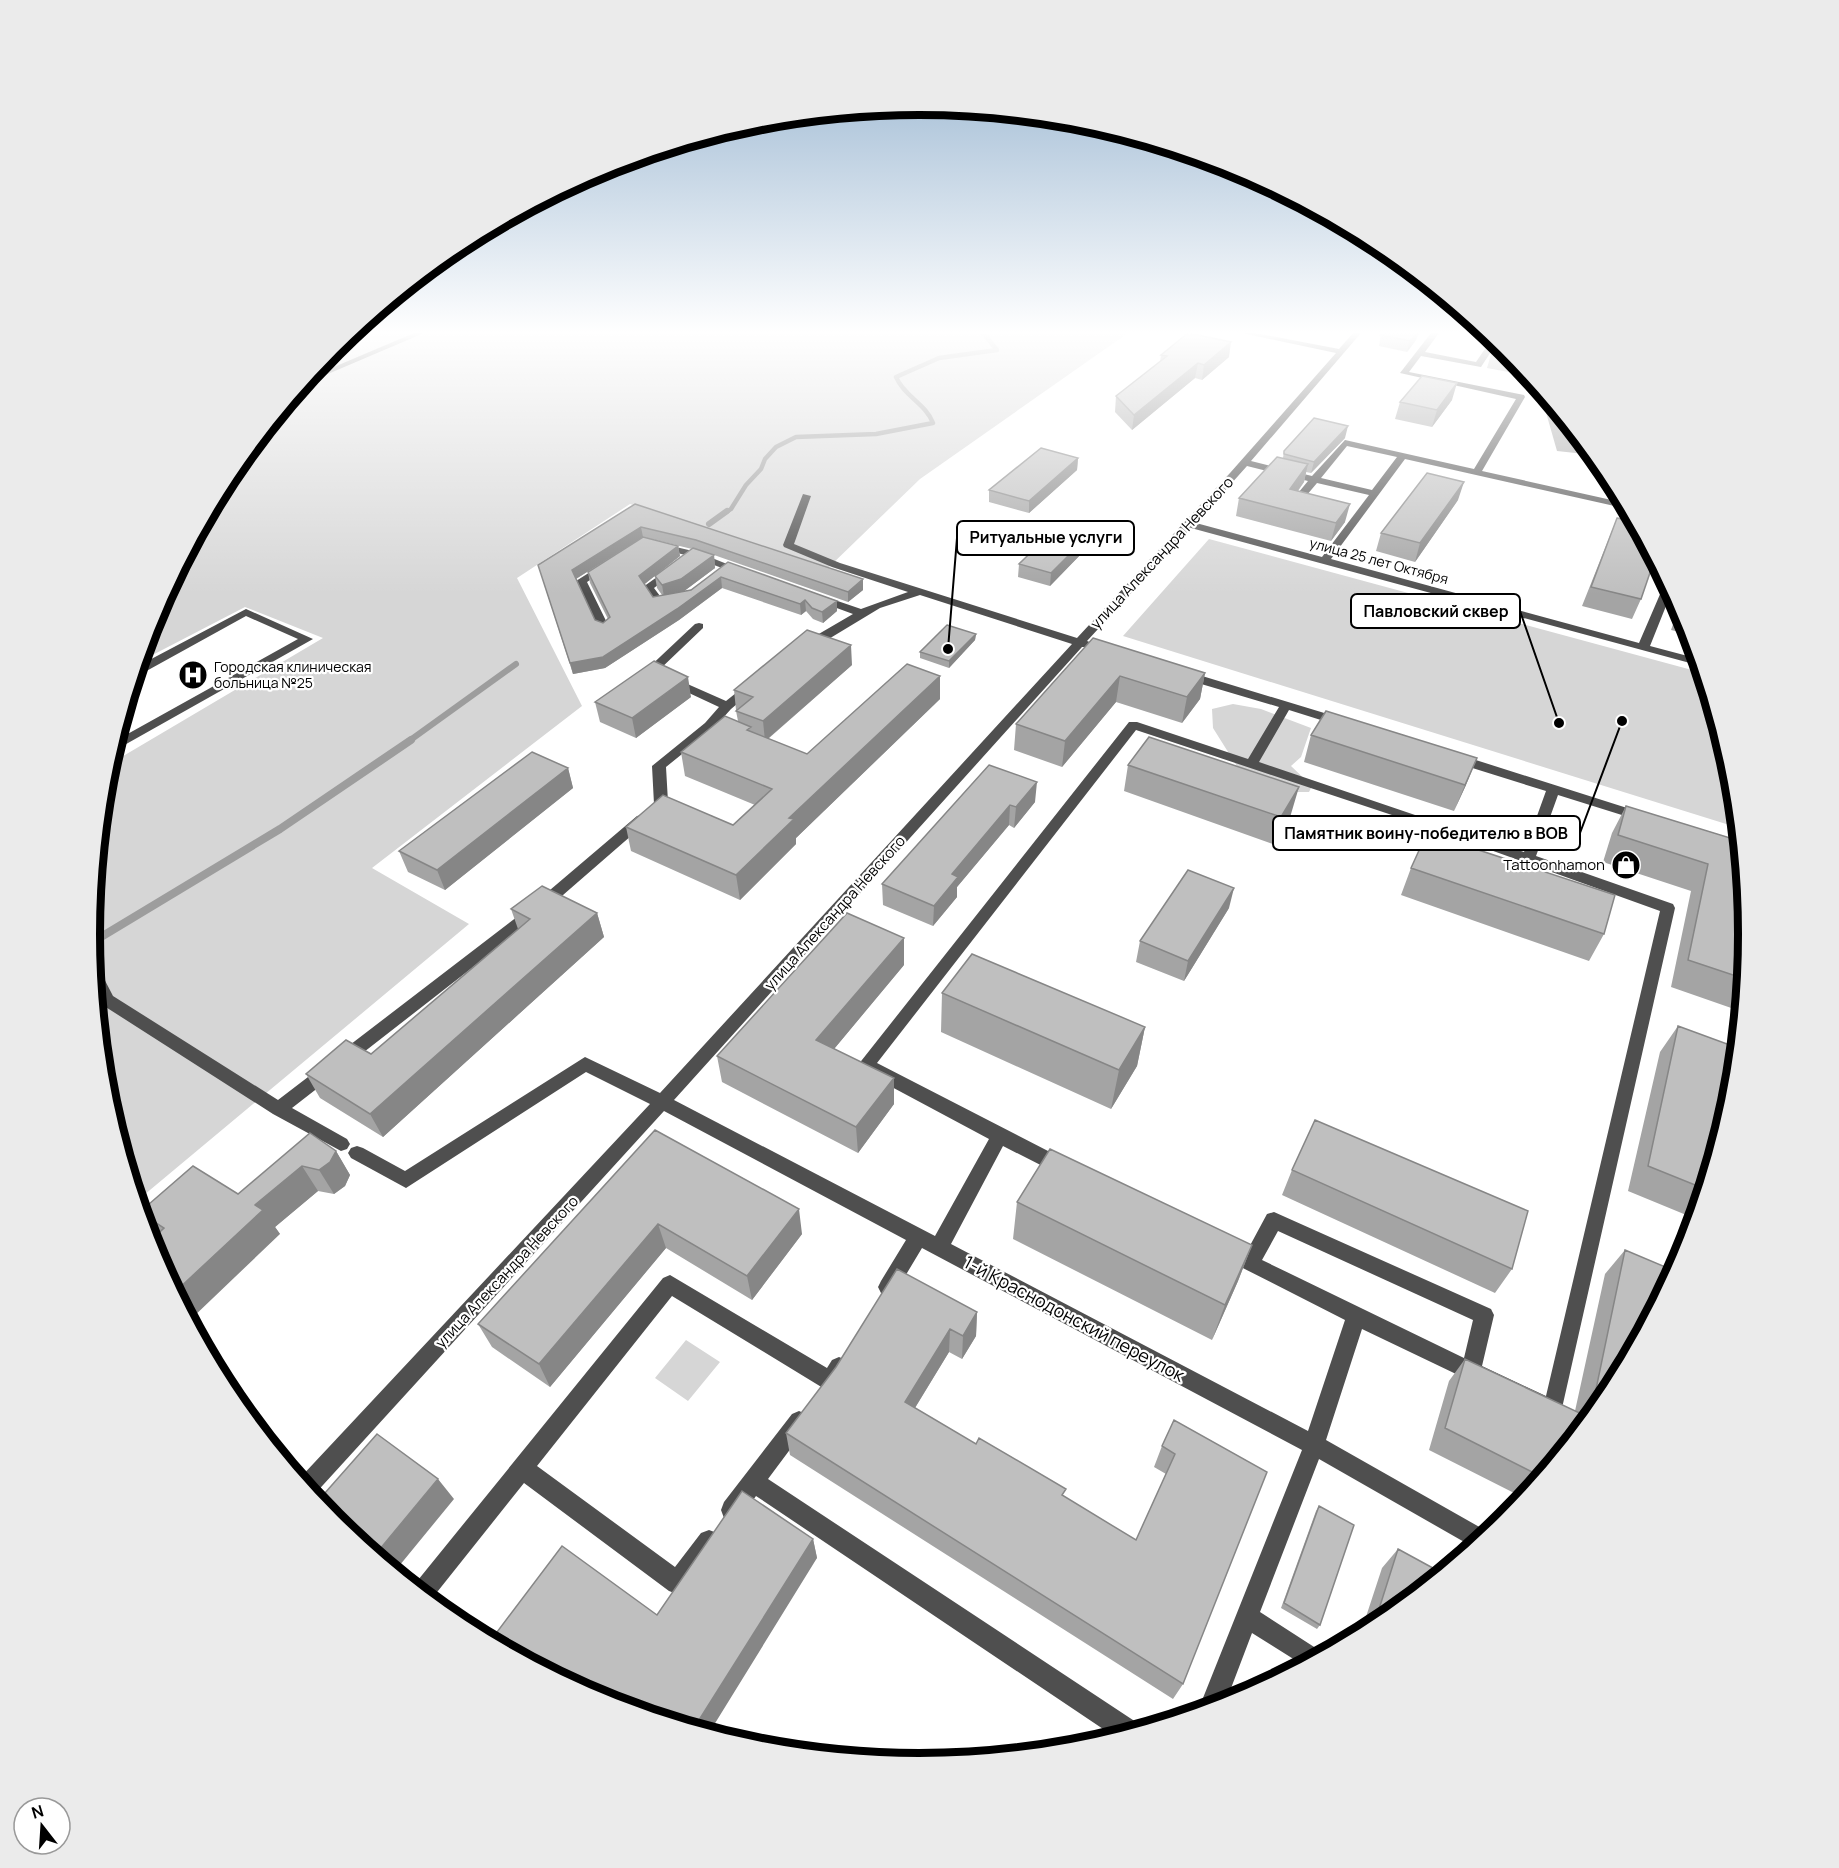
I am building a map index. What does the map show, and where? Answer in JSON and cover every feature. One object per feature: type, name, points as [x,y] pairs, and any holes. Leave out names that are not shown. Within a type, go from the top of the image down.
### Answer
[{"type":"street","name":"улица Александра Невского","points":[[311,1482],[664,1103],[1078,642],[1246,463],[1283,420]]},
{"type":"street","points":[[1477,472],[1508,420]]},
{"type":"street","points":[[1315,509],[1294,504],[1345,443],[1616,503]]},
{"type":"street","points":[[1324,561],[1350,519],[1376,494],[1403,456]]},
{"type":"street","points":[[1246,463],[1376,494]]},
{"type":"street","points":[[806,496],[788,545],[836,565],[1100,649]]},
{"type":"street","name":"улица 25 лет Октября","points":[[1189,524],[1691,661]]},
{"type":"street","points":[[642,542],[693,554],[723,570],[749,574]]},
{"type":"street","points":[[679,598],[662,604],[648,587],[693,554]]},
{"type":"street","points":[[604,629],[581,580],[612,561]]},
{"type":"street","points":[[801,646],[821,640],[861,613],[886,601],[920,592]]},
{"type":"street","points":[[805,594],[861,613]]},
{"type":"street","points":[[1642,648],[1664,595]]},
{"type":"street","points":[[123,742],[308,639],[246,612],[146,666]]},
{"type":"street","points":[[699,626],[650,672],[727,706]]},
{"type":"street","points":[[1177,672],[1353,726]]},
{"type":"street","points":[[661,804],[659,766],[714,728],[727,706],[764,676]]},
{"type":"street","points":[[1251,765],[1286,705]]},
{"type":"street","points":[[1134,725],[1529,857],[1668,908],[1553,1410],[1250,1264],[999,1137],[866,1065],[1134,725]]},
{"type":"street","points":[[1442,754],[1652,821]]},
{"type":"street","points":[[1529,857],[1553,789]]},
{"type":"street","points":[[661,804],[689,816]]},
{"type":"street","points":[[279,1109],[536,911],[661,804]]},
{"type":"street","points":[[102,990],[107,1000],[279,1109],[341,1144]]},
{"type":"street","name":"1-й Краснодонский переулок","points":[[357,1154],[406,1180],[585,1064],[664,1103],[1314,1445],[1475,1536]]},
{"type":"street","points":[[939,1248],[999,1137]]},
{"type":"street","points":[[1250,1264],[1274,1220],[1484,1315],[1471,1371]]},
{"type":"street","points":[[877,1304],[918,1237]]},
{"type":"street","points":[[426,1588],[670,1284],[830,1381]]},
{"type":"street","points":[[1215,1698],[1314,1445],[1356,1317]]},
{"type":"street","points":[[522,1468],[677,1583],[813,1404],[848,1352]]},
{"type":"street","points":[[753,1482],[1121,1727]]},
{"type":"street","points":[[1247,1617],[1308,1655]]},
{"type":"shaded area","points":[[282,420],[1004,420],[920,479],[828,568],[630,504],[517,578],[582,706],[372,868],[469,924],[144,1195],[128,1146],[116,1094],[102,988],[100,934],[102,880],[116,774],[120,758],[323,638],[245,607],[149,657],[185,572],[210,524],[239,479]]},
{"type":"shaded area","points":[[1209,539],[1695,671],[1711,722],[1723,774],[1731,825],[1123,636]]},
{"type":"shaded area","points":[[1233,704],[1261,709],[1311,728],[1301,757],[1291,766],[1312,786],[1309,792],[1273,792],[1245,779],[1213,728],[1212,709]]},
{"type":"shaded area","points":[[686,1340],[720,1362],[688,1401],[655,1378]]},
{"type":"building","points":[[1312,420],[1348,426],[1314,462],[1284,454],[1284,451]]},
{"type":"building","points":[[1041,448],[1078,458],[1029,501],[989,490]]},
{"type":"building","points":[[1277,457],[1308,464],[1290,489],[1350,504],[1336,523],[1239,498]]},
{"type":"building","points":[[1427,473],[1464,482],[1420,543],[1381,533]]},
{"type":"building","points":[[635,504],[863,579],[848,592],[696,540],[641,527],[572,570],[595,620],[603,623],[610,617],[588,572],[643,537],[678,546],[639,576],[653,597],[691,590],[728,562],[837,601],[822,612],[812,608],[805,600],[800,604],[721,577],[603,657],[570,663],[538,565]]},
{"type":"building","points":[[1617,518],[1626,520],[1652,568],[1641,599],[1591,587]]},
{"type":"building","points":[[1054,530],[1086,538],[1051,573],[1019,564]]},
{"type":"building","points":[[693,548],[714,555],[681,579],[662,585],[655,576]]},
{"type":"building","points":[[947,625],[976,634],[949,661],[920,652]]},
{"type":"building","points":[[807,630],[851,645],[763,721],[736,711],[753,697],[734,690]]},
{"type":"building","points":[[1093,638],[1205,673],[1187,697],[1120,676],[1065,741],[1016,724]]},
{"type":"building","points":[[654,661],[688,677],[632,718],[595,702]]},
{"type":"building","points":[[907,664],[940,676],[789,818],[794,819],[736,875],[626,827],[663,795],[733,825],[772,789],[681,752],[725,716],[751,727],[747,730],[807,754]]},
{"type":"building","points":[[1326,711],[1477,758],[1465,785],[1311,735]]},
{"type":"building","points":[[1149,737],[1299,787],[1281,817],[1128,765]]},
{"type":"building","points":[[532,752],[568,768],[437,870],[399,851]]},
{"type":"building","points":[[989,765],[1037,782],[1016,807],[1010,805],[952,874],[958,877],[934,906],[882,884]]},
{"type":"building","points":[[1626,806],[1732,839],[1737,880],[1737,976],[1688,960],[1708,864],[1618,835]]},
{"type":"building","points":[[1427,833],[1615,895],[1604,934],[1411,868]]},
{"type":"building","points":[[1188,870],[1234,888],[1188,961],[1140,941]]},
{"type":"building","points":[[542,886],[597,913],[370,1114],[306,1074],[346,1040],[371,1054],[530,919],[511,909]]},
{"type":"building","points":[[847,913],[904,938],[816,1040],[894,1078],[856,1127],[717,1056]]},
{"type":"building","points":[[972,954],[1145,1027],[1119,1070],[942,993]]},
{"type":"building","points":[[1678,1026],[1730,1045],[1723,1094],[1711,1146],[1698,1186],[1648,1166]]},
{"type":"building","points":[[1315,1120],[1528,1211],[1512,1269],[1292,1170]]},
{"type":"building","points":[[655,1130],[799,1209],[747,1276],[658,1224],[539,1364],[478,1324]]},
{"type":"building","points":[[310,1133],[336,1151],[330,1162],[319,1170],[302,1166],[255,1205],[263,1210],[181,1287],[158,1234],[164,1228],[153,1221],[147,1206],[193,1166],[238,1194]]},
{"type":"building","points":[[1050,1149],[1252,1245],[1225,1305],[1017,1202]]},
{"type":"building","points":[[1625,1250],[1667,1268],[1629,1344],[1594,1397]]},
{"type":"building","points":[[897,1269],[977,1312],[963,1336],[950,1329],[905,1402],[976,1444],[979,1438],[1066,1489],[1062,1495],[1136,1540],[1175,1454],[1162,1446],[1174,1420],[1267,1472],[1183,1684],[786,1433],[836,1367]]},
{"type":"building","points":[[1465,1359],[1582,1414],[1535,1474],[1445,1428]]},
{"type":"building","points":[[377,1434],[438,1479],[379,1550],[323,1495]]},
{"type":"building","points":[[742,1491],[813,1539],[698,1722],[656,1710],[606,1691],[557,1669],[495,1634],[562,1546],[657,1615]]},
{"type":"building","points":[[1319,1506],[1354,1525],[1320,1625],[1284,1603]]},
{"type":"building","points":[[1398,1549],[1436,1570],[1418,1584],[1378,1613]]},
{"type":"waterway","points":[[725,513],[731,509],[746,485],[761,469],[765,459],[776,447],[796,437],[876,434],[933,423],[932,420]]},
{"type":"waterway","points":[[709,524],[727,511]]},
{"type":"waterway","points":[[409,741],[516,664]]},
{"type":"waterway","points":[[100,937],[280,829],[411,740]]},
{"type":"place","name":"Ритуальные услуги","points":[[948,649]]},
{"type":"place","name":"Городская клиническая больница №25","points":[[193,675]]},
{"type":"place","name":"Памятник воину-победителю в ВОВ","points":[[1622,721]]},
{"type":"place","name":"Павловский сквер","points":[[1559,723]]},
{"type":"place","name":"Tattoonhamon","points":[[1626,865]]}]
